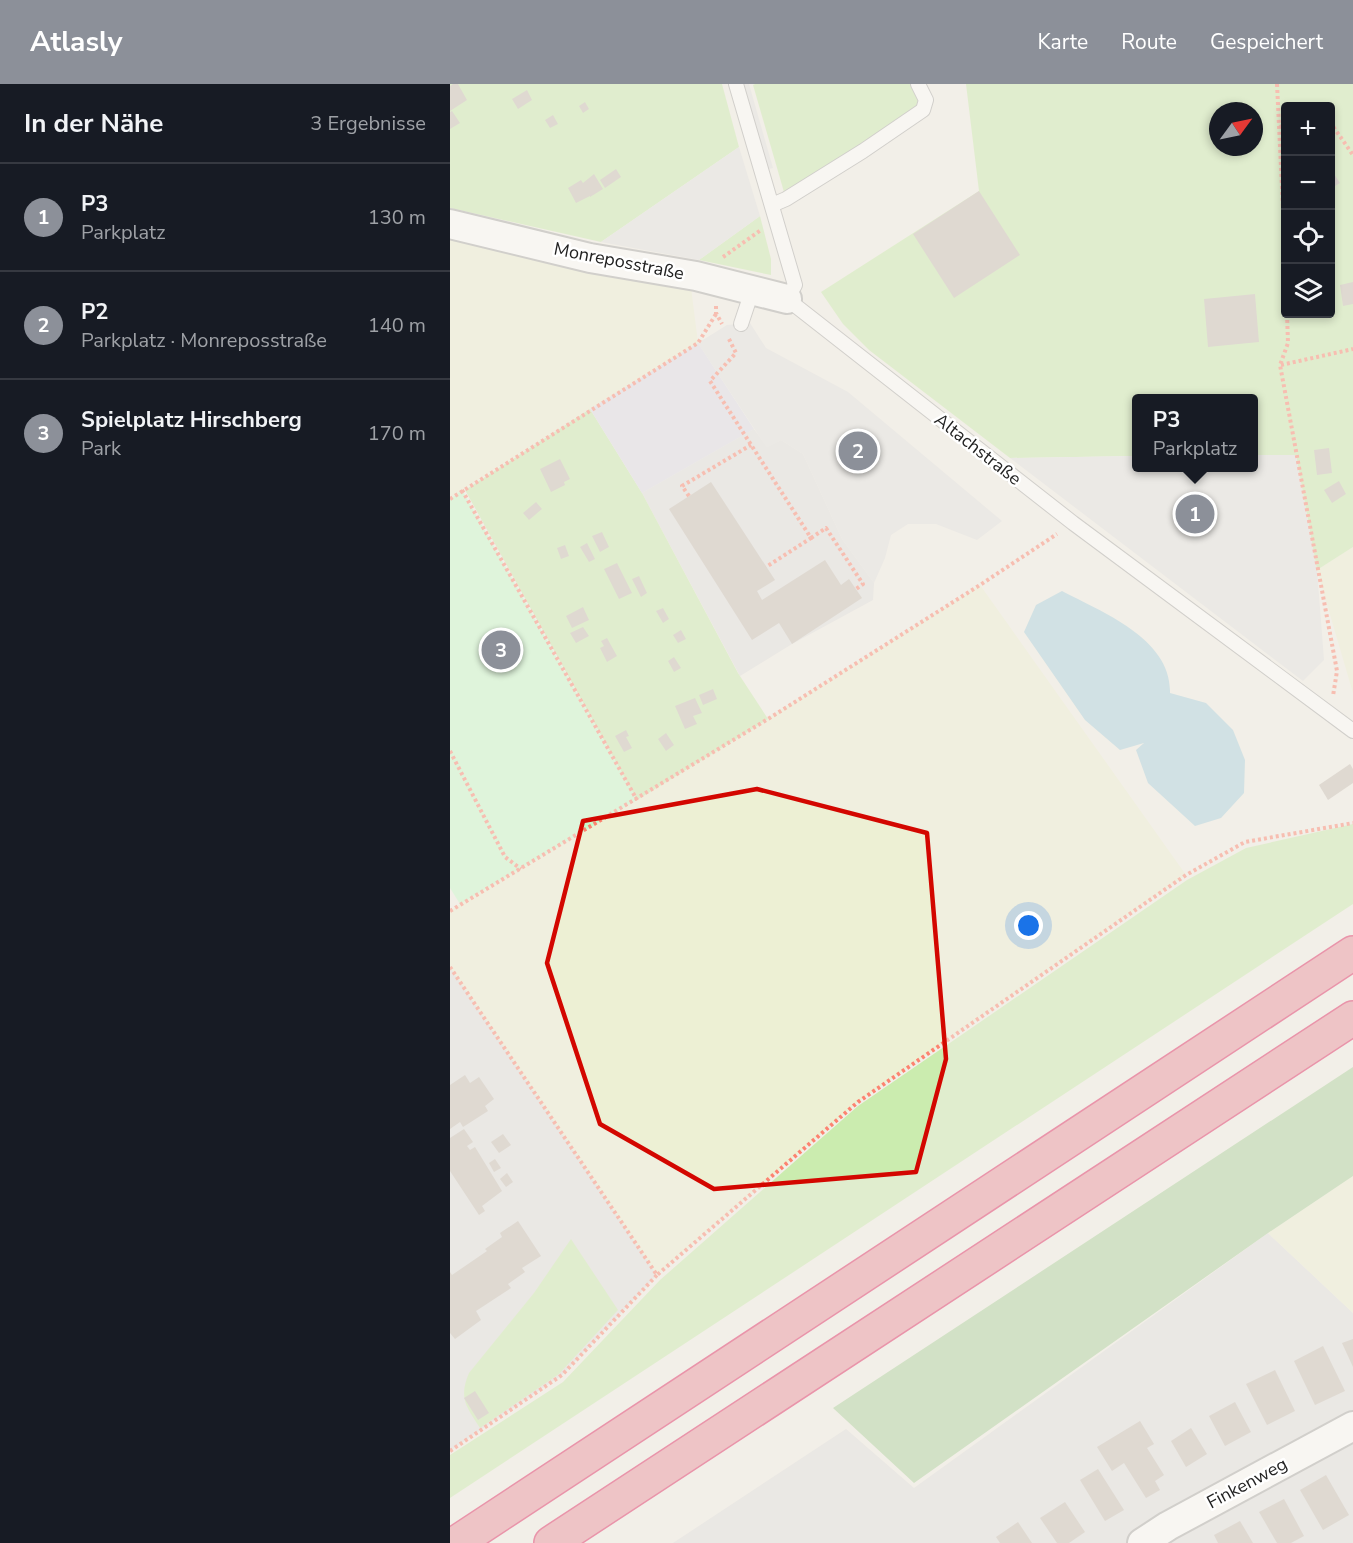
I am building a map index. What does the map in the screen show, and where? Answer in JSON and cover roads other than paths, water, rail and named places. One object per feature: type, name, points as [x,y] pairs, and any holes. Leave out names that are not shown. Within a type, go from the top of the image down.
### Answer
[{"type":"highway","points":[[456,1543],[1353,953]]},
{"type":"highway","points":[[551,1543],[1353,1018]]},
{"type":"street","name":"Monreposstraße","points":[[450,224],[590,258],[696,276],[787,299]]},
{"type":"street","name":"Finkenweg","points":[[1142,1543],[1174,1534],[1353,1426]]},
{"type":"lane","points":[[736,84],[795,285],[787,299]]},
{"type":"lane","points":[[772,205],[815,181],[923,110],[926,100],[918,84]]},
{"type":"lane","points":[[741,324],[752,291]]},
{"type":"lane","name":"Altachstraße","points":[[787,299],[1073,523],[1353,731]]},
{"type":"water","points":[[1062,591],[1132,630],[1160,657],[1168,674],[1170,693],[1206,703],[1233,730],[1245,760],[1244,793],[1221,818],[1195,826],[1148,783],[1136,750],[1144,743],[1120,750],[1085,720],[1024,632],[1036,605]]},
{"type":"place","name":"P2","points":[[858,451]]},
{"type":"place","name":"P3","points":[[1195,514]]},
{"type":"place","name":"Spielplatz Hirschberg","points":[[501,650]]}]
